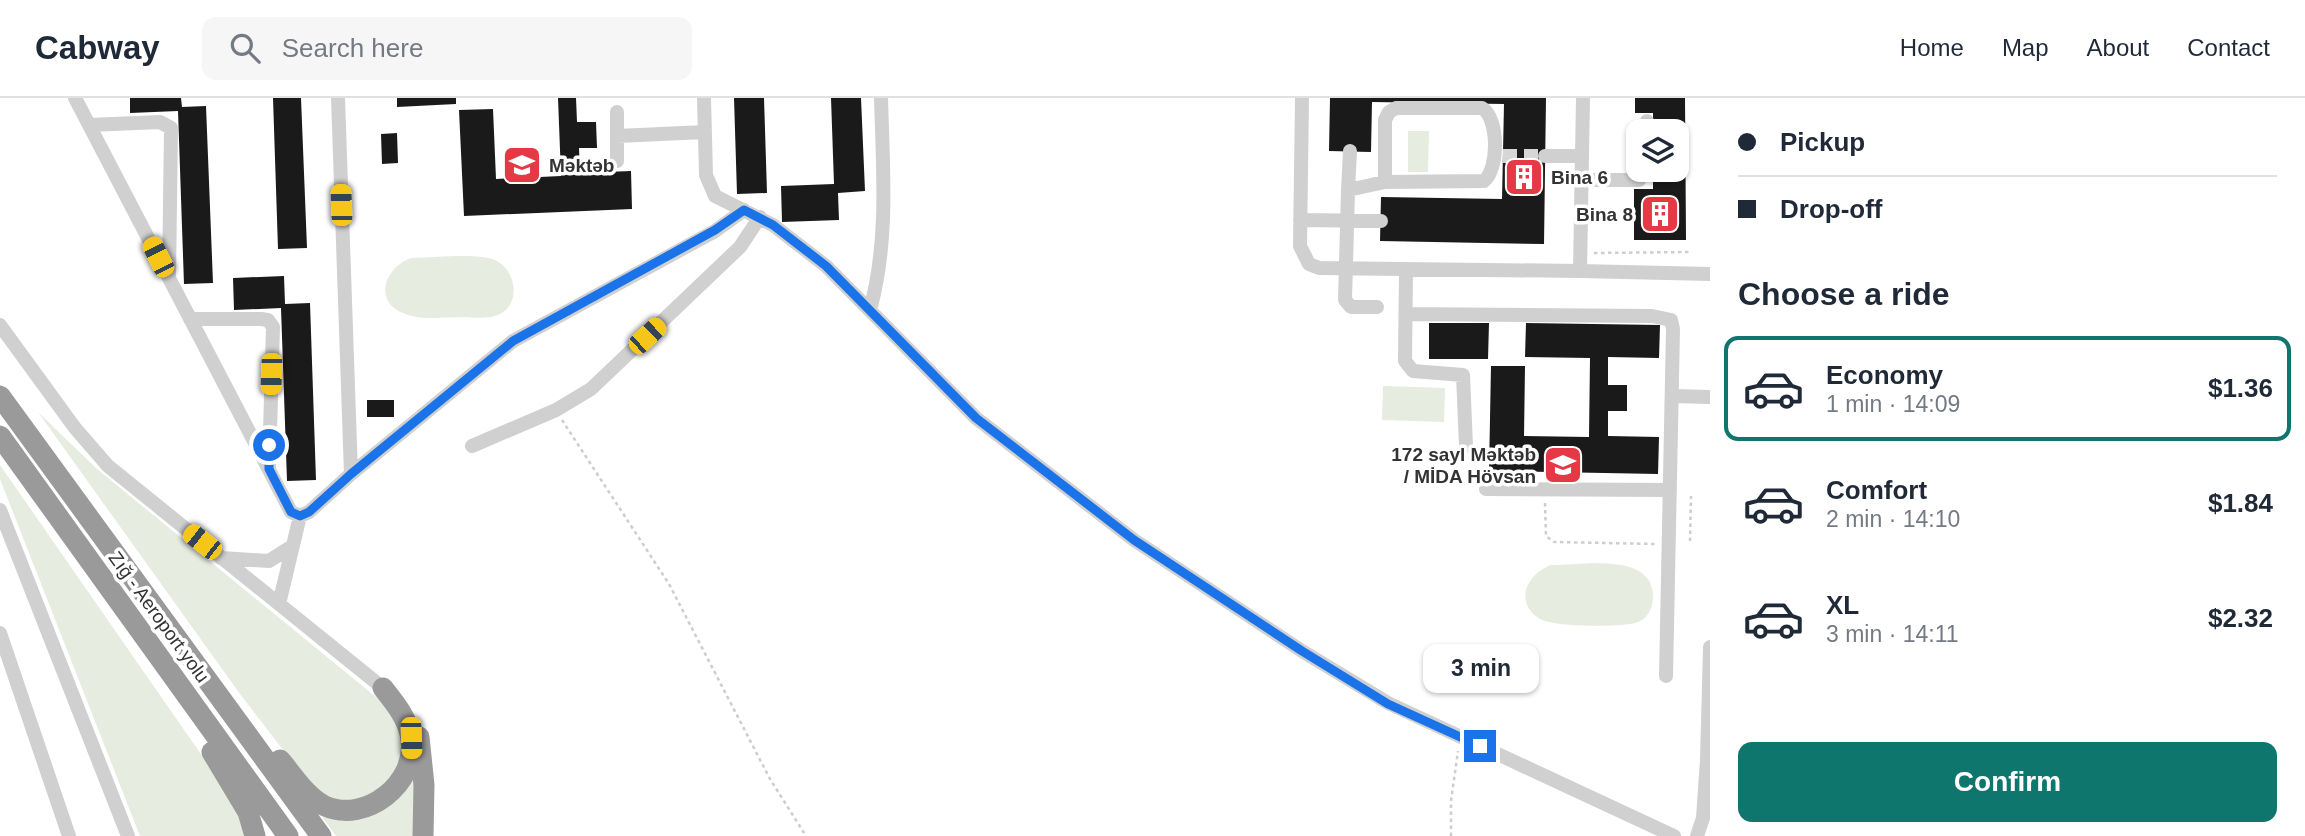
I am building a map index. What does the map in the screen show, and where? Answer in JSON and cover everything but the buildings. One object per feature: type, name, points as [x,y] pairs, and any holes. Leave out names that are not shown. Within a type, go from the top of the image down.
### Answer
[{"type":"highway","name":"Zığ - Aeroport yolu","points":[[0,396],[161,621],[321,836]]},
{"type":"highway","name":"Zığ - Aeroport yolu","points":[[0,436],[288,836]]},
{"type":"highway","points":[[161,621],[312,796],[323,806],[339,811],[364,808],[377,802],[390,792],[407,769],[412,754],[411,738],[402,714],[383,688]]},
{"type":"highway","points":[[142,632],[248,812],[256,836]]},
{"type":"highway","points":[[383,688],[408,712],[421,744],[425,806],[423,836]]},
{"type":"street","points":[[75,98],[291,512],[300,516],[309,512],[351,474],[513,341],[715,230],[744,210]]},
{"type":"street","points":[[338,98],[351,474]]},
{"type":"street","points":[[704,98],[709,187],[724,203],[760,217],[826,266],[976,418],[1134,540],[1302,651],[1388,704],[1674,836]]},
{"type":"street","points":[[870,310],[879,275],[884,209],[881,98]]},
{"type":"street","points":[[1302,98],[1300,246],[1309,264],[1320,268],[1710,274]]},
{"type":"street","points":[[1580,271],[1583,98]]},
{"type":"street","points":[[1348,190],[1385,182],[1484,181],[1490,177],[1498,156],[1489,112],[1482,108],[1396,108],[1389,112],[1385,120],[1385,182]]},
{"type":"street","points":[[617,112],[617,161]]},
{"type":"street","points":[[89,125],[160,122],[171,128],[169,279]]},
{"type":"street","points":[[617,136],[705,132]]},
{"type":"street","points":[[1350,151],[1347,304],[1377,307]]},
{"type":"street","points":[[1545,156],[1582,156]]},
{"type":"street","points":[[1582,180],[1626,180]]},
{"type":"street","points":[[472,446],[556,410],[591,388],[740,247],[760,217]]},
{"type":"street","points":[[1300,220],[1381,221]]},
{"type":"street","points":[[1406,269],[1405,361],[1409,368],[1463,375],[1466,446]]},
{"type":"street","points":[[1406,314],[1671,320],[1673,329],[1666,676]]},
{"type":"street","points":[[190,319],[261,319],[268,320],[272,327],[269,469]]},
{"type":"street","points":[[0,325],[75,428],[108,466],[383,688]]},
{"type":"street","points":[[1672,396],[1710,397]]},
{"type":"street","points":[[1486,488],[1670,490]]},
{"type":"street","points":[[0,510],[128,836]]},
{"type":"street","points":[[279,604],[300,516]]},
{"type":"street","points":[[222,558],[269,562],[291,547]]},
{"type":"street","points":[[0,633],[69,836]]},
{"type":"street","points":[[1697,836],[1703,818],[1709,760],[1710,647]]},
{"type":"path","points":[[1594,253],[1691,252]]},
{"type":"path","points":[[556,410],[669,584],[747,736],[806,836]]},
{"type":"path","points":[[1545,489],[1546,536],[1554,542],[1669,544]]},
{"type":"path","points":[[1690,541],[1691,496]]},
{"type":"path","points":[[1451,836],[1451,801],[1460,737]]},
{"type":"shaded area","points":[[1408,131],[1429,131],[1428,172],[1408,172]]},
{"type":"shaded area","points":[[463,256],[492,259],[500,263],[511,276],[514,293],[512,301],[500,314],[486,318],[424,318],[403,313],[388,300],[386,284],[395,269],[411,258]]},
{"type":"shaded area","points":[[1383,386],[1445,388],[1444,422],[1382,420]]},
{"type":"shaded area","points":[[38,412],[97,469],[387,706],[404,739],[400,766],[380,791],[346,804],[313,789],[240,694]]},
{"type":"shaded area","points":[[0,465],[230,796],[248,836],[140,836],[0,479]]},
{"type":"shaded area","points":[[1601,563],[1634,568],[1645,576],[1652,588],[1652,606],[1643,619],[1630,624],[1604,626],[1547,622],[1532,612],[1525,597],[1526,589],[1535,575],[1551,565]]},
{"type":"shaded area","points":[[414,769],[415,836],[336,836],[318,811],[342,821],[356,819]]},
{"type":"tunnel","points":[[1503,156],[1545,156]]},
{"type":"place","name":"Məktəb","points":[[522,165]]},
{"type":"place","name":"Bina 6","points":[[1524,177]]},
{"type":"place","name":"Bina 8","points":[[1660,214]]},
{"type":"place","name":"172 sayl Məktəb / MİDA Hövsan","points":[[1563,465]]},
{"type":"route","points":[[269,445],[269,469],[291,512],[300,516],[309,512],[351,474],[513,341],[715,230],[744,210],[773,225],[826,266],[976,418],[1134,540],[1302,651],[1388,704],[1480,746]]}]
